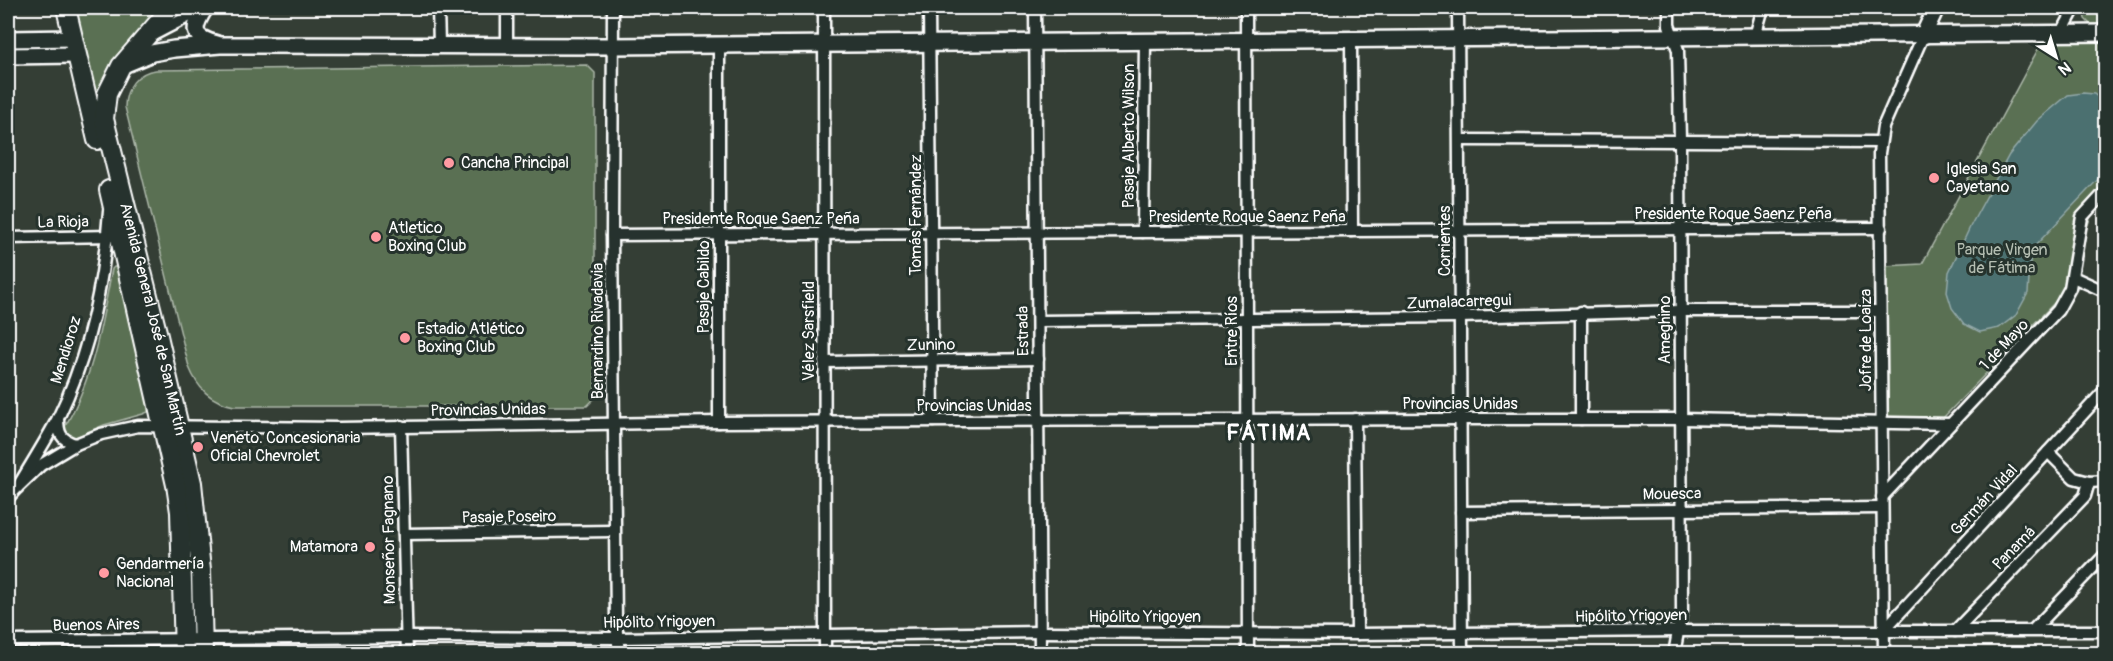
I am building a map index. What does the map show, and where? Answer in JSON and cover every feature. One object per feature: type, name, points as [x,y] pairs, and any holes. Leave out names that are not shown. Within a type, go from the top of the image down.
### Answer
[{"type":"main road","name":"Avenida General José de San Martín","points":[[66,8],[110,196],[113,236],[170,425],[193,492],[201,570],[203,646]]},
{"type":"main road","name":"Avenida General José de San Martín","points":[[171,8],[121,66],[107,94],[104,119],[158,336],[180,512],[184,646]]},
{"type":"street","points":[[144,39],[205,8]]},
{"type":"street","points":[[205,8],[195,26],[196,32],[203,40],[220,45]]},
{"type":"street","points":[[438,8],[439,45]]},
{"type":"street","points":[[507,8],[507,44]]},
{"type":"street","name":"Bernardino Rivadavia","points":[[613,8],[614,531],[619,654]]},
{"type":"street","name":"Vélez Sarsfield","points":[[824,8],[825,654]]},
{"type":"street","name":"Tomás Fernández","points":[[929,8],[933,421]]},
{"type":"street","name":"Estrada","points":[[1035,8],[1040,654]]},
{"type":"street","name":"Entre Ríos","points":[[1246,8],[1248,654]]},
{"type":"street","name":"Corrientes","points":[[1458,8],[1462,654]]},
{"type":"street","name":"Ameghino","points":[[1669,8],[1669,25],[1678,50],[1680,140],[1682,610],[1674,654]]},
{"type":"street","points":[[1755,36],[1763,8]]},
{"type":"street","points":[[1923,36],[1936,8]]},
{"type":"street","points":[[2061,34],[2075,8]]},
{"type":"street","points":[[121,66],[152,53],[220,45],[612,46],[2106,33]]},
{"type":"street","name":"Jofre de Loaiza","points":[[1884,654],[1880,142],[1885,122],[1923,36]]},
{"type":"street","points":[[8,39],[74,46]]},
{"type":"street","points":[[1351,39],[1352,231]]},
{"type":"street","name":"Pasaje Alberto Wilson","points":[[1143,232],[1145,40]]},
{"type":"street","name":"Pasaje Cabildo","points":[[719,422],[720,45]]},
{"type":"street","points":[[8,56],[74,46]]},
{"type":"street","points":[[1460,140],[1880,142]]},
{"type":"street","name":"1 de Mayo","points":[[1882,503],[1950,424],[2058,310],[2073,277],[2082,217],[2086,210],[2106,191]]},
{"type":"street","name":"Presidente Roque Saenz Peña","points":[[612,235],[1881,228]]},
{"type":"street","name":"La Rioja","points":[[8,238],[113,236]]},
{"type":"street","name":"Mendioroz","points":[[8,498],[12,485],[58,418],[81,359],[113,236]]},
{"type":"street","points":[[2073,277],[2106,292]]},
{"type":"street","name":"Zumalacarregui","points":[[1038,321],[1247,321],[1680,310],[1880,311]]},
{"type":"street","points":[[1581,312],[1581,419]]},
{"type":"street","name":"Zunino","points":[[824,362],[1038,359]]},
{"type":"street","name":"Germán Vidal","points":[[1883,631],[2106,389]]},
{"type":"street","points":[[58,418],[59,435],[75,444]]},
{"type":"street","name":"Provincias Unidas","points":[[12,485],[75,444],[118,429],[170,425],[339,428],[719,422],[1461,418],[1950,424]]},
{"type":"street","points":[[1355,419],[1358,634]]},
{"type":"street","name":"Monseñor Fagnano","points":[[401,426],[407,654]]},
{"type":"street","points":[[2048,452],[2074,478],[2089,482],[2106,481]]},
{"type":"street","name":"Panamá","points":[[1954,631],[2085,496],[2089,482]]},
{"type":"street","name":"Mouesca","points":[[1461,512],[1882,503]]},
{"type":"street","name":"Pasaje Poseiro","points":[[404,534],[614,531]]},
{"type":"street","points":[[2033,630],[2106,554]]},
{"type":"street","name":"Hipólito Yrigoyen","points":[[184,646],[406,637],[618,638],[1040,632],[1461,634],[1678,631],[2106,631]]},
{"type":"street","name":"Buenos Aires","points":[[8,641],[184,646]]},
{"type":"green space","points":[[73,8],[158,8],[119,59],[102,93],[96,95]]},
{"type":"green space","points":[[2087,8],[2105,8],[2105,24],[2091,25],[2085,19],[2084,13]]},
{"type":"green space","name":"Parque Virgen de Fátima","points":[[2043,40],[2105,40],[2105,189],[2098,197],[2069,276],[2057,300],[1941,420],[1886,417],[1885,266],[1922,264]]},
{"type":"green space","name":"Atletico Boxing Club","points":[[587,65],[595,73],[595,398],[587,406],[234,406],[218,401],[196,382],[189,367],[125,107],[127,93],[133,82],[143,74],[156,70]]},
{"type":"green space","points":[[114,267],[117,267],[149,407],[148,412],[104,425],[76,437],[70,437],[65,433],[64,428],[74,410],[89,371]]},
{"type":"water","points":[[2094,94],[2105,103],[2105,172],[2031,250],[2028,293],[2016,315],[1999,328],[1980,332],[1964,324],[1952,308],[1947,292],[1949,272],[1971,225],[2009,155],[2037,121],[2068,95]]},
{"type":"place","name":"Cancha Principal","points":[[449,163]]},
{"type":"place","name":"Iglesia San Cayetano","points":[[1934,178]]},
{"type":"place","name":"Atletico Boxing Club","points":[[376,237]]},
{"type":"place","name":"Estadio Atlético Boxing Club","points":[[405,338]]},
{"type":"place","name":"Veneto. Concesionaria Oficial Chevrolet","points":[[198,447]]},
{"type":"place","name":"Matamora","points":[[370,547]]},
{"type":"place","name":"Gendarmería Nacional","points":[[104,573]]},
{"type":"district","name":"FÁTIMA","points":[[1269,433]]}]
